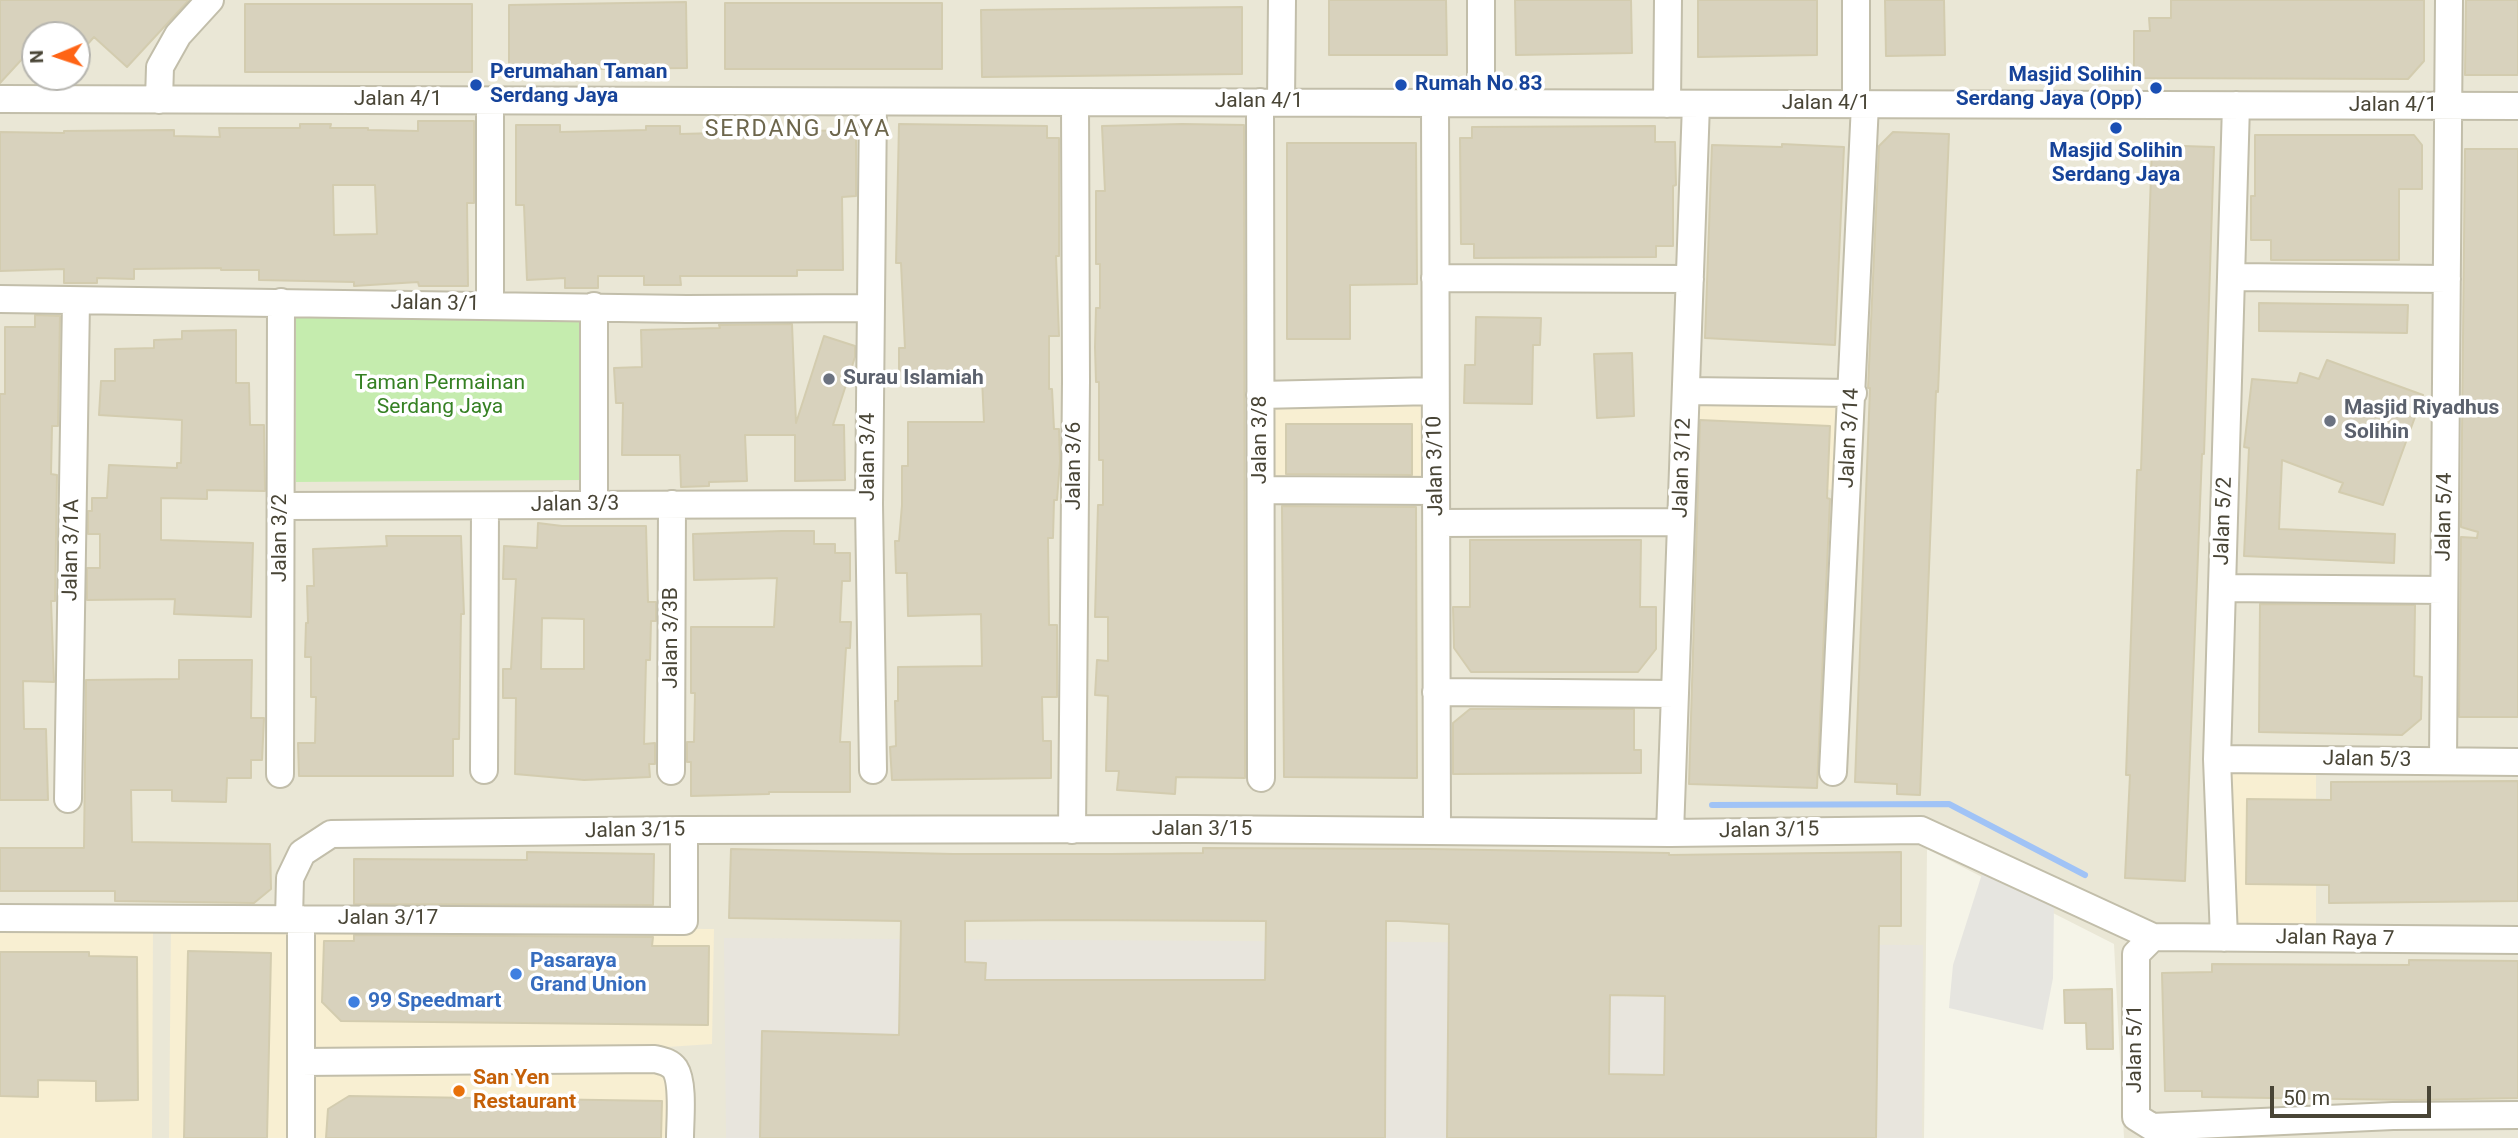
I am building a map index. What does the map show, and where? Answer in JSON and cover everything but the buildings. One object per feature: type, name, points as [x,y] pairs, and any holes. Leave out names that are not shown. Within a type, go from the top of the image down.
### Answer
[{"type":"street","points":[[159,100],[160,67],[178,35],[211,0]]},
{"type":"street","name":"Jalan 3/8","points":[[1261,778],[1260,395],[1270,103],[1282,0]]},
{"type":"street","points":[[1480,0],[1482,103]]},
{"type":"street","points":[[1667,104],[1668,0]]},
{"type":"street","name":"Jalan 3/14","points":[[1833,772],[1853,393],[1861,104],[1856,0]]},
{"type":"street","name":"Jalan 5/4","points":[[2443,761],[2449,0]]},
{"type":"street","name":"Jalan 4/1","points":[[0,99],[2518,106]]},
{"type":"street","points":[[490,101],[490,304]]},
{"type":"street","name":"Jalan 3/4","points":[[873,102],[869,504],[873,770]]},
{"type":"street","name":"Jalan 3/6","points":[[1072,830],[1076,394],[1075,102]]},
{"type":"street","name":"Jalan 3/10","points":[[1435,103],[1437,830]]},
{"type":"street","name":"Jalan 3/12","points":[[1670,833],[1696,104]]},
{"type":"street","name":"Jalan 5/2","points":[[2224,938],[2217,759],[2236,105]]},
{"type":"street","points":[[2231,277],[2447,279]]},
{"type":"street","points":[[1435,278],[1690,279]]},
{"type":"street","name":"Jalan 3/1","points":[[0,299],[870,308]]},
{"type":"street","name":"Jalan 3/1A","points":[[68,799],[76,301]]},
{"type":"street","name":"Jalan 3/2","points":[[280,775],[281,302]]},
{"type":"street","points":[[594,306],[594,505]]},
{"type":"street","points":[[1260,395],[1435,391]]},
{"type":"street","points":[[1686,391],[1853,393]]},
{"type":"street","points":[[1261,490],[1436,491]]},
{"type":"street","name":"Jalan 3/3B","points":[[671,771],[672,504]]},
{"type":"street","name":"Jalan 3/3","points":[[281,506],[869,504]]},
{"type":"street","points":[[484,770],[485,506]]},
{"type":"street","points":[[1437,523],[1681,522]]},
{"type":"street","points":[[2222,588],[2444,590]]},
{"type":"street","points":[[1436,692],[1675,694]]},
{"type":"street","name":"Jalan 5/3","points":[[2217,759],[2518,762]]},
{"type":"street","name":"Jalan 3/15","points":[[301,1138],[295,919],[290,878],[302,853],[331,834],[684,830],[1437,830],[1670,833],[1921,830],[2152,937]]},
{"type":"street","name":"Jalan 3/17","points":[[0,918],[684,921],[684,830]]},
{"type":"street","name":"Jalan Raya 7","points":[[2152,937],[2518,940]]},
{"type":"street","name":"Jalan 5/1","points":[[2152,937],[2136,954],[2136,1117],[2152,1127],[2393,1116],[2518,1115]]},
{"type":"street","points":[[301,1062],[666,1061],[675,1069],[680,1081],[680,1138]]},
{"type":"shaded area","name":"SERDANG JAYA","points":[[0,0],[2518,0],[2518,1138],[2124,1138],[2114,944],[1927,849],[1924,1138],[0,1138]]},
{"type":"shaded area","points":[[1693,398],[1843,401],[1839,490],[1690,484]]},
{"type":"shaded area","points":[[1427,399],[1427,484],[1268,483],[1268,404]]},
{"type":"shaded area","points":[[2226,768],[2316,769],[2316,930],[2231,929]]},
{"type":"shaded area","points":[[1982,874],[2054,903],[2053,978],[2043,1030],[1949,1008],[1953,965]]},
{"type":"shaded area","points":[[0,926],[153,927],[152,1138],[0,1138]]},
{"type":"shaded area","points":[[171,927],[714,929],[712,1044],[667,1047],[668,1138],[169,1138]]},
{"type":"shaded area","points":[[724,938],[1923,945],[1922,1138],[726,1138]]},
{"type":"green space","name":"Taman Permainan Serdang Jaya","points":[[296,310],[583,311],[584,480],[296,482]]},
{"type":"waterway","points":[[1712,805],[1949,804],[2085,875]]},
{"type":"place","name":"Perumahan Taman Serdang Jaya","points":[[476,85]]},
{"type":"place","name":"Rumah No 83","points":[[1401,85]]},
{"type":"place","name":"Masjid Solihin Serdang Jaya (Opp)","points":[[2156,88]]},
{"type":"place","name":"Masjid Solihin Serdang Jaya","points":[[2116,128]]},
{"type":"place","name":"Surau Islamiah","points":[[829,379]]},
{"type":"place","name":"Masjid Riyadhus Solihin","points":[[2330,421]]},
{"type":"place","name":"Pasaraya Grand Union","points":[[516,974]]},
{"type":"place","name":"99 Speedmart","points":[[354,1002]]},
{"type":"place","name":"San Yen Restaurant","points":[[459,1091]]},
{"type":"district","name":"SERDANG JAYA","points":[[798,130]]}]
